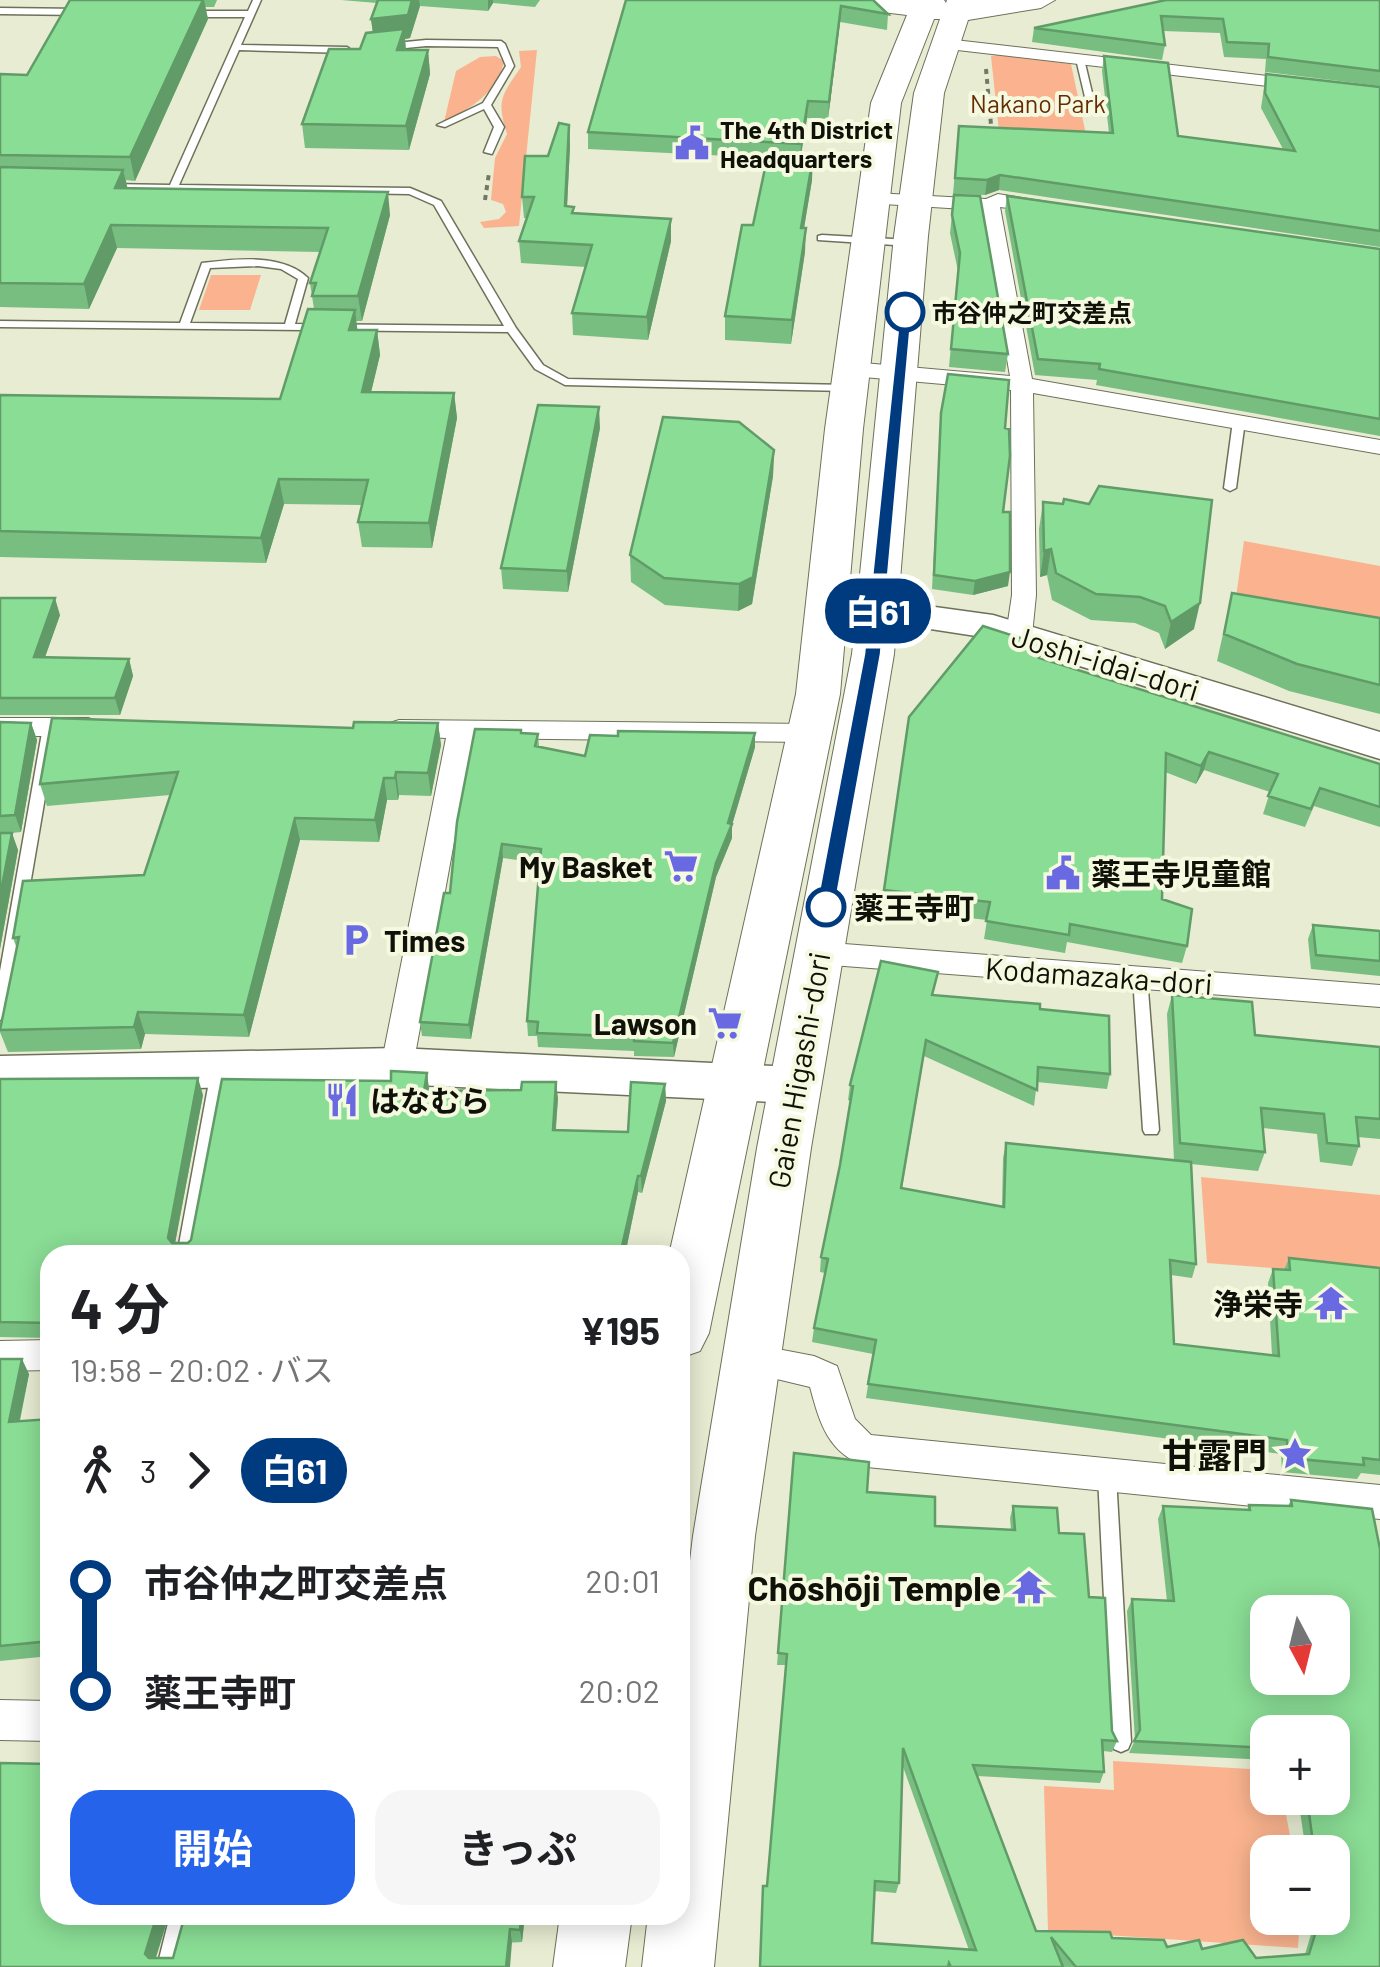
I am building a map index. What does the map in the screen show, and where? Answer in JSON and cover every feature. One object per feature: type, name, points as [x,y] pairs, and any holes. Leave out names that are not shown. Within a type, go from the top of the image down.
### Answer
[{"type":"main road","points":[[848,0],[943,6],[1041,0]]},
{"type":"main road","name":"Gaien Higashi-dori","points":[[690,1287],[811,732],[852,606],[900,373],[910,243],[929,93],[946,44],[943,6]]},
{"type":"main road","name":"Gaien Higashi-dori","points":[[691,1728],[795,1086],[865,702],[852,606],[850,378],[886,103],[896,69],[943,6]]},
{"type":"main road","points":[[589,1967],[595,1925]]},
{"type":"main road","name":"Gaien Higashi-dori","points":[[678,1967],[680,1925]]},
{"type":"street","points":[[946,44],[1380,94]]},
{"type":"street","points":[[874,199],[994,202],[1076,211]]},
{"type":"street","points":[[994,202],[1022,384],[1024,595],[1019,635]]},
{"type":"street","points":[[850,378],[900,373],[1022,384],[1380,447]]},
{"type":"street","name":"Joshi-idai-dori","points":[[852,606],[964,620],[1380,746]]},
{"type":"street","points":[[0,727],[108,728]]},
{"type":"street","points":[[363,729],[811,732]]},
{"type":"street","points":[[397,1066],[461,730]]},
{"type":"street","name":"Kodamazaka-dori","points":[[818,953],[1380,996]]},
{"type":"street","points":[[0,1074],[397,1066],[795,1086]]},
{"type":"street","points":[[0,1356],[40,1355]]},
{"type":"street","points":[[751,1359],[814,1371],[825,1377],[839,1428],[851,1444],[868,1451],[1380,1502]]},
{"type":"street","points":[[0,1720],[40,1721]]},
{"type":"lane","points":[[18,12],[26,0]]},
{"type":"lane","points":[[83,12],[87,0]]},
{"type":"lane","points":[[173,188],[257,0]]},
{"type":"lane","points":[[0,12],[100,12]]},
{"type":"lane","points":[[174,14],[251,14]]},
{"type":"lane","points":[[369,49],[426,43],[501,44],[510,66],[486,105],[442,125]]},
{"type":"lane","points":[[236,47],[353,50]]},
{"type":"lane","points":[[1080,60],[1089,97]]},
{"type":"lane","points":[[486,105],[499,127],[489,152]]},
{"type":"lane","points":[[99,186],[410,191],[425,196],[438,204],[511,329],[539,367],[565,382],[850,378]]},
{"type":"lane","points":[[822,238],[910,243]]},
{"type":"lane","points":[[184,326],[206,265],[296,270],[303,278],[289,327]]},
{"type":"lane","points":[[0,324],[511,329]]},
{"type":"lane","points":[[1230,488],[1239,421]]},
{"type":"lane","points":[[0,1014],[22,841],[50,727]]},
{"type":"lane","points":[[1140,977],[1151,1130]]},
{"type":"lane","points":[[187,1245],[220,1067]]},
{"type":"lane","points":[[1107,1476],[1122,1742]]},
{"type":"lane","points":[[168,1967],[178,1925]]},
{"type":"path","points":[[984,48],[994,202]]},
{"type":"green space","points":[[537,50],[519,226],[484,228],[480,222],[499,219],[506,212],[503,204],[491,200],[495,158],[507,134],[503,98],[521,67],[519,51]]},
{"type":"green space","points":[[496,56],[504,61],[496,82],[473,105],[444,122],[456,71],[480,57]]},
{"type":"green space","name":"Nakano Park","points":[[991,56],[1071,64],[1088,144],[1000,141]]},
{"type":"green space","points":[[211,275],[261,275],[250,310],[199,310]]},
{"type":"green space","points":[[1244,541],[1380,566],[1380,635],[1234,611]]},
{"type":"green space","points":[[1201,1177],[1380,1195],[1380,1276],[1207,1263]]},
{"type":"green space","points":[[1113,1761],[1250,1769],[1250,1815],[1286,1815],[1290,1835],[1250,1835],[1250,1935],[1299,1935],[1298,1948],[1048,1931],[1044,1786],[1114,1790]]},
{"type":"building","points":[[70,0],[203,0],[130,157],[0,155],[0,74],[27,75]]},
{"type":"building","points":[[378,0],[412,0],[408,15],[371,19]]},
{"type":"building","points":[[626,0],[873,0],[888,14],[841,6],[829,102],[808,101],[801,144],[588,132]]},
{"type":"building","points":[[1166,0],[1380,0],[1380,71],[1268,57],[1269,44],[1227,42],[1223,19],[1161,16],[1165,45],[1034,28]]},
{"type":"building","points":[[404,29],[397,50],[428,50],[406,126],[302,124],[329,49],[360,49],[366,33]]},
{"type":"building","points":[[1104,56],[1168,63],[1178,136],[1295,151],[1265,93],[1266,74],[1380,87],[1380,231],[1000,175],[987,180],[955,178],[959,126],[1113,133]]},
{"type":"building","points":[[559,123],[569,125],[565,206],[574,207],[572,213],[671,219],[647,317],[572,313],[592,245],[519,241],[534,197],[522,197],[525,156],[548,156]]},
{"type":"building","points":[[768,154],[813,157],[792,320],[725,316],[742,225],[753,225]]},
{"type":"building","points":[[0,167],[123,170],[115,188],[388,192],[358,296],[312,296],[316,283],[310,283],[328,228],[111,225],[84,284],[0,283]]},
{"type":"building","points":[[954,195],[980,196],[1008,354],[951,349],[960,253],[952,215]]},
{"type":"building","points":[[1007,196],[1380,249],[1380,419],[1099,369],[1100,364],[1038,359]]},
{"type":"building","points":[[308,309],[355,310],[349,330],[377,330],[362,392],[454,393],[429,523],[358,522],[368,480],[279,479],[261,538],[0,531],[0,395],[280,399]]},
{"type":"building","points":[[948,374],[1009,380],[1005,428],[1009,429],[1010,456],[1003,512],[1010,512],[1010,572],[975,581],[934,575],[941,413]]},
{"type":"building","points":[[538,405],[599,407],[567,571],[501,568]]},
{"type":"building","points":[[663,417],[739,422],[774,450],[753,577],[739,584],[664,578],[630,555]]},
{"type":"building","points":[[1099,486],[1212,500],[1200,603],[1171,622],[1165,606],[1140,597],[1096,594],[1056,573],[1051,549],[1044,551],[1043,502],[1063,504],[1064,499],[1089,504]]},
{"type":"building","points":[[1232,593],[1380,618],[1380,685],[1297,664],[1224,634]]},
{"type":"building","points":[[0,598],[55,598],[34,657],[129,659],[115,698],[0,698]]},
{"type":"building","points":[[983,626],[1042,645],[1039,658],[1380,764],[1380,807],[1320,788],[1311,809],[1268,796],[1278,774],[1209,752],[1201,766],[1166,753],[1162,899],[1192,909],[1187,946],[1070,924],[1069,935],[986,921],[990,902],[884,890],[909,717]]},
{"type":"building","points":[[52,718],[353,728],[354,722],[438,723],[428,773],[396,772],[395,778],[384,778],[375,820],[295,818],[244,1015],[138,1012],[134,1027],[0,1030],[19,937],[13,938],[23,881],[144,875],[178,772],[40,784]]},
{"type":"building","points":[[0,722],[31,723],[15,815],[0,816]]},
{"type":"building","points":[[475,729],[538,734],[535,746],[585,756],[590,735],[618,736],[618,731],[755,733],[728,823],[732,824],[716,863],[673,1043],[634,1041],[634,1037],[537,1033],[538,1022],[527,1021],[541,849],[502,844],[469,1025],[420,1022],[444,893],[450,893],[457,822]]},
{"type":"building","points":[[0,833],[12,833],[0,897]]},
{"type":"building","points":[[1313,925],[1380,931],[1380,961],[1316,955]]},
{"type":"building","points":[[881,961],[938,972],[932,995],[1040,1004],[1040,1009],[1109,1016],[1110,1074],[1038,1067],[1037,1090],[926,1040],[901,1188],[1004,1207],[1006,1143],[1191,1162],[1196,1264],[1170,1260],[1174,1344],[1279,1356],[1273,1269],[1290,1270],[1289,1258],[1380,1268],[1380,1460],[1363,1458],[1364,1465],[1288,1458],[1287,1440],[868,1384],[876,1340],[814,1328],[828,1259],[821,1257],[840,1165],[853,1086],[850,1085]]},
{"type":"building","points":[[1172,995],[1252,1002],[1255,1035],[1380,1047],[1380,1119],[1356,1117],[1359,1146],[1327,1143],[1324,1114],[1261,1108],[1265,1152],[1180,1143]]},
{"type":"building","points":[[391,1071],[427,1073],[424,1091],[521,1090],[522,1082],[556,1082],[553,1130],[628,1132],[631,1082],[665,1084],[622,1245],[40,1245],[40,1323],[0,1322],[0,1079],[198,1078],[168,1238],[172,1243],[191,1240],[222,1079],[391,1081]]},
{"type":"building","points":[[0,1359],[22,1359],[9,1422],[40,1420],[40,1642],[0,1646]]},
{"type":"building","points":[[794,1453],[869,1462],[867,1492],[935,1497],[935,1526],[1015,1530],[1013,1506],[1057,1508],[1059,1533],[1084,1534],[1089,1597],[1105,1598],[1112,1731],[1117,1741],[1102,1740],[1104,1772],[973,1765],[1036,1931],[1110,1932],[1112,1938],[1164,1940],[1167,1947],[1199,1940],[1202,1949],[1243,1940],[1256,1958],[1309,1954],[1315,1935],[1350,1935],[1350,1835],[1312,1835],[1309,1815],[1350,1815],[1350,1715],[1250,1715],[1250,1747],[1134,1741],[1140,1730],[1132,1599],[1174,1601],[1163,1506],[1250,1510],[1249,1505],[1292,1506],[1291,1500],[1372,1509],[1380,1549],[1380,1967],[1076,1967],[1051,1937],[1063,1967],[951,1967],[949,1963],[948,1967],[760,1967],[763,1886],[767,1886],[787,1654],[778,1653]],"holes":[[[903,1748],[976,1950],[872,1943],[875,1881],[899,1883]]]},
{"type":"building","points":[[0,1763],[40,1764],[40,1925],[154,1925],[145,1954],[149,1958],[173,1958],[182,1925],[520,1925],[520,1930],[510,1929],[506,1967],[0,1967]]},
{"type":"bus line","name":"白61","points":[[826,907],[873,654],[905,312]]},
{"type":"place","name":"The 4th District Headquarters","points":[[692,143]]},
{"type":"place","name":"市谷仲之町交差点","points":[[905,312]]},
{"type":"place","name":"My Basket","points":[[681,866]]},
{"type":"place","name":"薬王寺児童館","points":[[1063,873]]},
{"type":"place","name":"薬王寺町","points":[[826,907]]},
{"type":"place","name":"Times","points":[[356,940]]},
{"type":"place","name":"Lawson","points":[[725,1023]]},
{"type":"place","name":"はなむら","points":[[342,1100]]},
{"type":"place","name":"浄栄寺","points":[[1331,1303]]},
{"type":"place","name":"甘露門","points":[[1295,1454]]},
{"type":"place","name":"Chōshōji Temple","points":[[1029,1587]]}]
